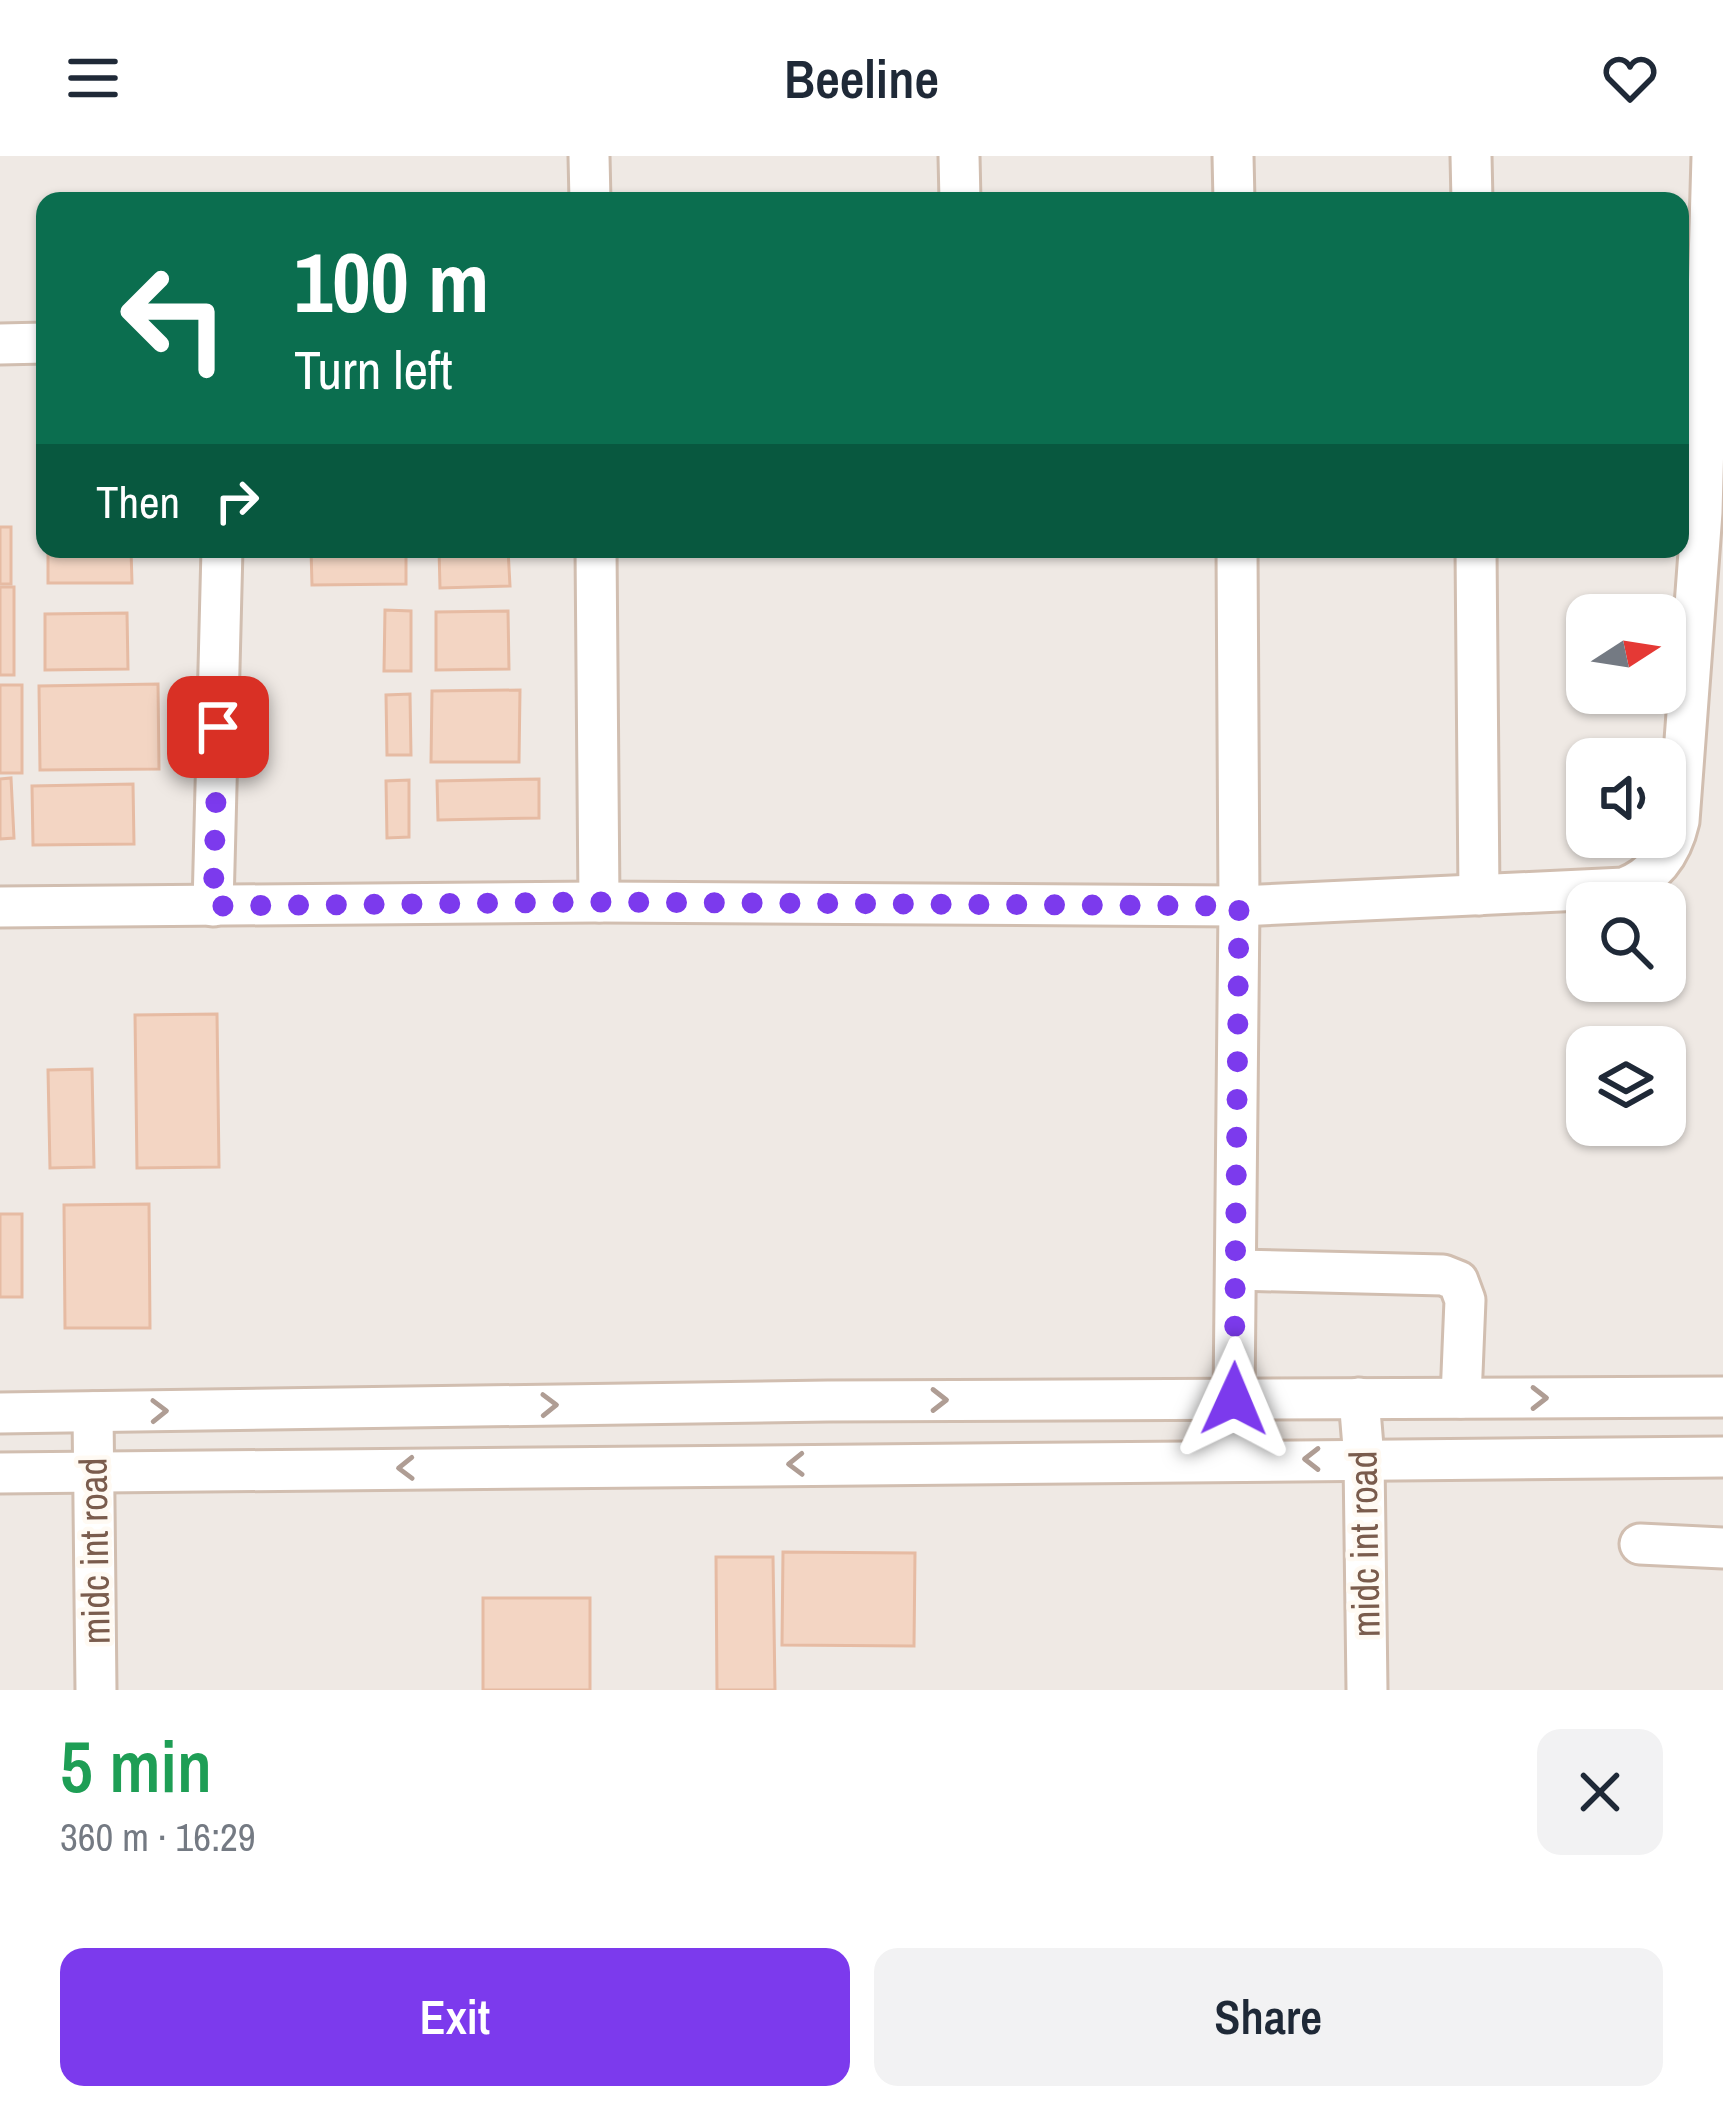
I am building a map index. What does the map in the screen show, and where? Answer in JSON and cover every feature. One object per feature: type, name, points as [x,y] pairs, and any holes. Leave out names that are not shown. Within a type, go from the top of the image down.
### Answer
[{"type":"street","points":[[589,156],[590,192]]},
{"type":"street","points":[[959,156],[960,192]]},
{"type":"street","points":[[1233,156],[1234,192]]},
{"type":"street","points":[[1471,156],[1472,192]]},
{"type":"street","points":[[0,908],[598,902],[1239,906],[1624,888],[1652,872],[1675,841],[1702,512],[1704,299],[1717,226],[1712,156]]},
{"type":"street","points":[[0,344],[36,343]]},
{"type":"street","points":[[213,906],[222,558]]},
{"type":"street","points":[[596,558],[598,902]]},
{"type":"street","points":[[1230,1460],[1239,906],[1237,558]]},
{"type":"street","points":[[1475,558],[1480,895]]},
{"type":"street","points":[[1236,1270],[1443,1275],[1458,1281],[1466,1300],[1461,1398]]},
{"type":"street","points":[[0,1413],[828,1401],[1723,1397]]},
{"type":"street","name":"midc int road","points":[[1360,1398],[1367,1690]]},
{"type":"street","name":"midc int road","points":[[93,1412],[96,1690]]},
{"type":"street","points":[[0,1473],[1723,1457]]},
{"type":"street","points":[[1640,1544],[1723,1548]]},
{"type":"shaded area","points":[[0,156],[1723,156],[1723,1690],[0,1690]]},
{"type":"building","points":[[0,527],[11,527],[11,584],[0,584]]},
{"type":"building","points":[[48,558],[131,558],[132,583],[48,583]]},
{"type":"building","points":[[311,558],[406,558],[406,584],[312,585]]},
{"type":"building","points":[[439,558],[508,558],[510,586],[440,588]]},
{"type":"building","points":[[0,587],[14,587],[14,675],[0,675]]},
{"type":"building","points":[[385,610],[411,611],[411,671],[384,671]]},
{"type":"building","points":[[508,611],[509,669],[436,670],[436,612]]},
{"type":"building","points":[[127,613],[128,669],[45,670],[45,614]]},
{"type":"building","points":[[158,684],[159,769],[40,770],[39,686]]},
{"type":"building","points":[[0,685],[22,685],[22,773],[0,773]]},
{"type":"building","points":[[520,690],[519,762],[431,762],[432,691]]},
{"type":"building","points":[[410,694],[411,755],[387,755],[386,695]]},
{"type":"building","points":[[11,778],[14,838],[0,839],[0,779]]},
{"type":"building","points":[[539,779],[539,818],[438,820],[437,781]]},
{"type":"building","points":[[409,780],[409,837],[387,838],[386,781]]},
{"type":"building","points":[[133,784],[134,844],[33,845],[32,786]]},
{"type":"building","points":[[217,1014],[219,1167],[137,1168],[135,1015]]},
{"type":"building","points":[[92,1069],[94,1167],[50,1168],[48,1070]]},
{"type":"building","points":[[149,1204],[150,1328],[65,1328],[64,1205]]},
{"type":"building","points":[[0,1214],[22,1214],[22,1297],[0,1297]]},
{"type":"building","points":[[783,1552],[915,1553],[914,1646],[782,1645]]},
{"type":"building","points":[[716,1557],[773,1557],[775,1690],[717,1690]]},
{"type":"building","points":[[483,1598],[590,1598],[590,1690],[483,1690]]},
{"type":"route","points":[[218,727],[213,906],[598,902],[1239,906],[1234,1399]]}]
